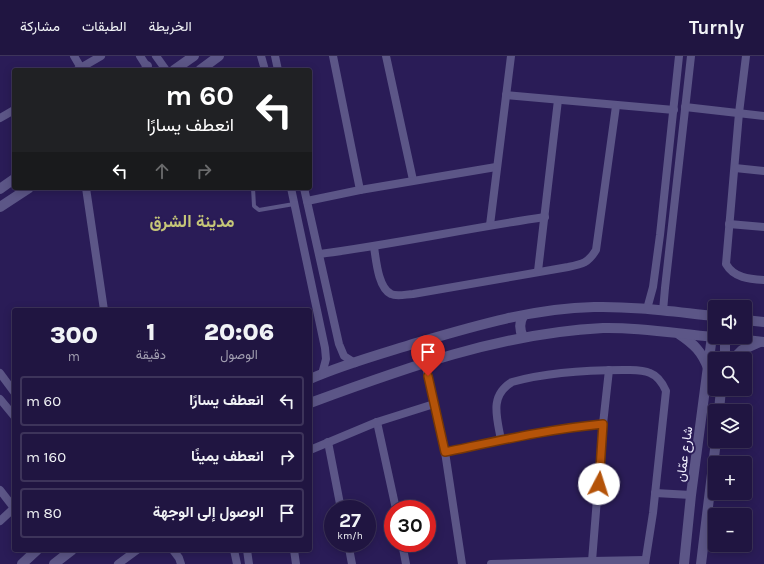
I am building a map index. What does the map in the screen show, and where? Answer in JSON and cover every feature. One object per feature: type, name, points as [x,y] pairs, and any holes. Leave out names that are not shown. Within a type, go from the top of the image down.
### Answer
[{"type":"street","points":[[74,56],[79,68]]},
{"type":"street","points":[[81,68],[101,56]]},
{"type":"street","points":[[145,65],[156,56],[165,68]]},
{"type":"street","points":[[177,68],[194,56]]},
{"type":"street","points":[[203,68],[219,56]]},
{"type":"street","points":[[261,56],[264,68]]},
{"type":"street","points":[[275,56],[278,68]]},
{"type":"street","points":[[333,56],[360,190]]},
{"type":"street","points":[[386,56],[413,180]]},
{"type":"street","points":[[490,225],[511,56]]},
{"type":"street","points":[[647,309],[660,235],[679,56],[676,56]]},
{"type":"street","points":[[663,311],[691,56]]},
{"type":"street","points":[[746,56],[739,114],[726,264],[730,271],[743,277],[764,280]]},
{"type":"street","points":[[506,95],[674,110]]},
{"type":"street","points":[[538,271],[558,100]]},
{"type":"street","points":[[374,247],[381,283],[385,290],[392,294],[413,294],[586,263],[596,250],[616,106]]},
{"type":"street","points":[[685,107],[764,116]]},
{"type":"street","points":[[0,118],[12,111]]},
{"type":"street","points":[[307,202],[413,180],[496,167]]},
{"type":"street","points":[[735,168],[764,171]]},
{"type":"street","points":[[0,189],[12,180]]},
{"type":"street","points":[[0,207],[26,190]]},
{"type":"street","points":[[86,190],[104,308]]},
{"type":"street","points":[[291,190],[325,348],[326,359],[322,374]]},
{"type":"street","points":[[304,190],[339,344],[344,356],[355,363]]},
{"type":"street","points":[[320,254],[374,247],[490,225],[545,217]]},
{"type":"street","points":[[729,224],[764,227]]},
{"type":"street","points":[[652,287],[658,289],[665,288]]},
{"type":"street","points":[[312,378],[447,334],[507,319],[551,311],[594,307],[647,309],[708,315]]},
{"type":"street","points":[[523,316],[519,326],[523,337]]},
{"type":"street","points":[[507,319],[511,323],[513,329],[510,340]]},
{"type":"street","points":[[752,321],[764,322]]},
{"type":"street","points":[[312,403],[425,362],[523,337],[554,332],[604,328],[643,329],[708,336]]},
{"type":"street","points":[[677,332],[697,347],[708,368]]},
{"type":"street","points":[[752,341],[762,342]]},
{"type":"street","points":[[740,352],[762,342]]},
{"type":"street","points":[[325,348],[333,351],[339,344]]},
{"type":"street","name":"شارع عمّان","points":[[710,352],[713,344]]},
{"type":"street","points":[[711,348],[718,345],[723,352]]},
{"type":"street","points":[[425,362],[445,452],[462,564]]},
{"type":"street","name":"شارع عمّان","points":[[684,564],[691,495],[708,368]]},
{"type":"street","points":[[592,561],[609,370]]},
{"type":"street","points":[[492,564],[592,561],[645,562],[655,493],[666,391],[663,384],[651,373],[642,371],[609,370],[567,372],[512,382],[500,391],[496,406],[501,440]]},
{"type":"street","points":[[0,373],[12,389]]},
{"type":"street","points":[[0,398],[12,413]]},
{"type":"street","points":[[312,449],[377,422],[434,404]]},
{"type":"street","points":[[377,422],[394,500]]},
{"type":"street","points":[[445,452],[567,428],[603,424]]},
{"type":"street","points":[[328,442],[339,500]]},
{"type":"street","points":[[701,564],[715,448]]},
{"type":"street","points":[[0,490],[12,505]]},
{"type":"street","points":[[655,493],[691,495]]},
{"type":"street","points":[[0,521],[12,510]]},
{"type":"street","points":[[22,564],[35,552]]},
{"type":"street","points":[[54,564],[69,552]]},
{"type":"street","points":[[122,563],[135,552]]},
{"type":"street","points":[[174,552],[181,564]]},
{"type":"street","points":[[234,552],[237,564]]},
{"type":"street","points":[[247,552],[249,564]]},
{"type":"street","points":[[294,552],[296,564]]},
{"type":"street","points":[[350,552],[352,564]]},
{"type":"street","points":[[404,552],[406,564]]},
{"type":"lane","points":[[253,190],[254,206],[259,210],[294,204]]},
{"type":"district","name":"مدينة الشرق","points":[[192,221]]},
{"type":"route","points":[[428,376],[445,452],[567,428],[603,424],[599,484]]}]
